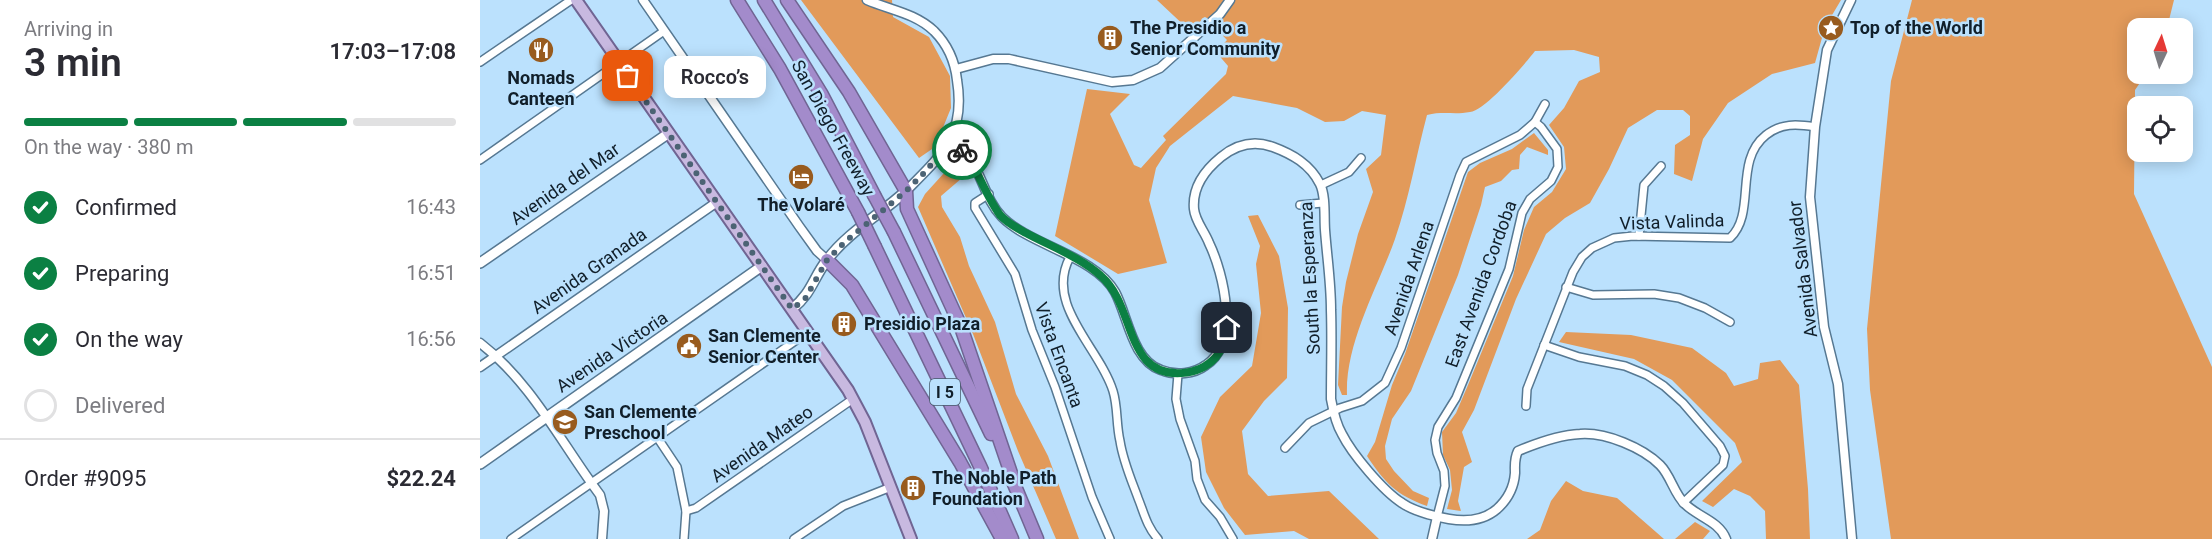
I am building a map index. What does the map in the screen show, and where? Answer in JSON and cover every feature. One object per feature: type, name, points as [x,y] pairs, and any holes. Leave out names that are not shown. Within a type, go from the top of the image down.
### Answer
[{"type":"highway","name":"San Diego Freeway","points":[[737,0],[780,69],[858,212],[980,466],[1012,539]]},
{"type":"highway","name":"San Diego Freeway","points":[[764,0],[822,95],[894,232],[1015,485],[1036,539]]},
{"type":"highway","points":[[787,0],[843,84],[906,191],[907,209],[961,327],[1015,485]]},
{"type":"highway","points":[[827,260],[852,285],[960,462],[1002,539]]},
{"type":"main road","points":[[576,0],[853,399],[869,431],[911,539]]},
{"type":"main road","name":"Avenida del Mar","points":[[480,263],[669,133]]},
{"type":"main road","points":[[792,309],[805,299],[827,260],[906,191]]},
{"type":"main road","name":"Avenida Victoria","points":[[480,464],[762,266]]},
{"type":"street","points":[[480,62],[571,0]]},
{"type":"street","points":[[643,0],[817,251],[827,260]]},
{"type":"street","points":[[867,0],[906,13],[934,31],[947,48],[956,69],[960,107],[957,125],[948,143],[927,170],[906,191]]},
{"type":"street","points":[[956,69],[993,59],[1009,59],[1112,82],[1133,80],[1160,68],[1220,14],[1230,0]]},
{"type":"street","name":"Avenida Salvador","points":[[1851,0],[1827,50],[1815,127],[1810,197],[1824,327],[1838,384],[1852,539]]},
{"type":"street","points":[[480,160],[664,31]]},
{"type":"street","name":"Avenida Arlena","points":[[1285,448],[1309,423],[1362,401],[1384,383],[1401,348],[1466,162],[1520,135],[1535,122],[1545,104]]},
{"type":"street","name":"East Avenida Cordoba","points":[[1432,539],[1445,486],[1444,471],[1435,440],[1438,427],[1456,398],[1509,269],[1522,213],[1530,199],[1551,181],[1558,167],[1557,149],[1535,122]]},
{"type":"street","name":"Vista Valinda","points":[[1526,406],[1527,389],[1566,287],[1582,257],[1592,248],[1614,238],[1639,236],[1730,238],[1738,227],[1747,168],[1752,152],[1760,140],[1782,126],[1794,124],[1815,127]]},
{"type":"street","points":[[948,143],[968,154],[1001,216],[1101,276],[1114,290],[1137,346],[1147,360],[1163,371],[1178,374],[1176,399],[1180,419],[1195,461],[1197,479],[1205,500],[1220,517],[1233,539]]},
{"type":"street","name":"South la Esperanza","points":[[1178,374],[1194,372],[1206,365],[1215,358],[1226,338],[1225,308],[1217,262],[1195,213],[1195,192],[1200,179],[1211,166],[1236,147],[1250,143],[1265,144],[1296,157],[1305,164],[1321,185],[1331,309],[1331,399],[1342,434],[1389,494],[1403,504],[1437,517],[1472,521],[1497,509],[1509,494],[1513,483],[1514,460],[1518,451],[1532,445],[1582,434],[1612,439],[1640,449],[1661,466],[1683,503]]},
{"type":"street","points":[[1321,185],[1349,172],[1361,158]]},
{"type":"street","points":[[1639,236],[1644,185],[1661,166]]},
{"type":"street","name":"Vista Encanta","points":[[989,194],[975,203],[975,208],[1015,274],[1032,330],[1092,496],[1110,539]]},
{"type":"street","name":"Avenida Granada","points":[[480,367],[717,202]]},
{"type":"street","points":[[1300,205],[1323,203]]},
{"type":"street","points":[[1070,257],[1063,270],[1064,288],[1070,313],[1110,384],[1126,468],[1147,524],[1158,539]]},
{"type":"street","points":[[1566,287],[1593,295],[1654,294],[1679,298],[1705,308],[1730,322]]},
{"type":"street","points":[[511,539],[808,333]]},
{"type":"street","points":[[480,343],[496,356],[528,391],[600,495],[603,512],[602,539]]},
{"type":"street","points":[[1544,345],[1579,357],[1625,366],[1647,375],[1683,403],[1720,446],[1725,456],[1723,465],[1683,503],[1699,515],[1714,522],[1726,539]]},
{"type":"street","name":"Avenida Mateo","points":[[686,511],[696,508],[853,399]]},
{"type":"street","points":[[657,437],[677,467],[686,511],[684,539]]},
{"type":"street","points":[[794,539],[843,506],[891,487]]},
{"type":"shaded area","points":[[801,0],[892,0],[893,17],[929,37],[950,76],[951,108],[935,147],[919,158]]},
{"type":"shaded area","points":[[1157,0],[1841,0],[1825,27],[1815,63],[1772,74],[1728,103],[1703,139],[1692,181],[1674,174],[1675,145],[1690,135],[1690,116],[1683,110],[1657,110],[1628,128],[1590,203],[1565,218],[1546,234],[1516,299],[1474,410],[1462,432],[1472,462],[1464,467],[1458,501],[1461,511],[1447,509],[1452,490],[1450,470],[1443,455],[1442,432],[1456,413],[1513,276],[1524,230],[1534,207],[1552,192],[1566,169],[1564,147],[1549,125],[1564,108],[1579,81],[1600,72],[1599,57],[1574,50],[1535,51],[1504,86],[1477,109],[1465,113],[1427,115],[1400,224],[1357,335],[1351,355],[1347,395],[1342,395],[1338,385],[1342,307],[1358,234],[1373,192],[1366,169],[1381,155],[1386,115],[1362,111],[1344,121],[1325,122],[1297,108],[1233,96],[1170,146],[1156,168],[1149,200],[1167,263],[1118,274],[1055,236],[1087,89],[1130,94],[1110,114],[1134,165],[1141,168],[1166,140],[1163,136],[1226,74],[1228,66],[1216,52],[1227,40],[1205,17],[1190,31]]},
{"type":"shaded area","points":[[1912,0],[2174,0],[2170,18],[2127,18],[2127,84],[2139,84],[2135,90],[2135,96],[2127,96],[2127,162],[2134,162],[2134,194],[2212,367],[2212,539],[1891,539],[1870,390],[1867,329],[1891,81]]},
{"type":"shaded area","points":[[1534,133],[1548,150],[1548,155],[1527,147],[1520,155],[1519,169],[1512,170],[1501,181],[1485,187],[1458,275],[1411,391],[1392,419],[1385,446],[1386,459],[1413,491],[1429,498],[1427,506],[1392,487],[1367,456],[1375,442],[1392,385],[1405,354],[1468,172],[1480,163],[1512,149]]},
{"type":"shaded area","points":[[954,162],[969,172],[941,196],[942,207],[960,237],[969,266],[995,322],[1016,394],[1048,456],[1079,539],[1056,539],[1018,451],[973,334],[918,207],[925,194]]},
{"type":"shaded area","points":[[1258,215],[1279,256],[1288,308],[1287,378],[1264,401],[1242,431],[1248,474],[1268,496],[1329,491],[1379,539],[1309,539],[1294,531],[1245,535],[1224,508],[1206,472],[1201,437],[1220,397],[1252,366],[1261,313],[1256,264],[1260,246],[1248,216]]},
{"type":"shaded area","points":[[1566,332],[1631,335],[1692,348],[1726,373],[1734,386],[1758,379],[1760,363],[1780,360],[1799,385],[1810,539],[1766,539],[1765,511],[1750,496],[1734,489],[1713,507],[1702,501],[1742,462],[1735,443],[1672,380],[1634,359],[1559,342]]},
{"type":"shaded area","points":[[1566,481],[1583,491],[1617,498],[1664,539],[1527,539],[1540,530],[1551,501]]},
{"type":"shaded area","points":[[1695,522],[1710,531],[1703,539],[1675,539]]},
{"type":"way so far","points":[[628,76],[792,309],[805,299],[827,260],[906,191],[927,170],[948,143],[962,150]]},
{"type":"place","name":"Top of the World","points":[[1831,28]]},
{"type":"place","name":"The Presidio a Senior Community","points":[[1110,38]]},
{"type":"place","name":"Nomads Canteen","points":[[541,50]]},
{"type":"place","name":"Rocco’s","points":[[628,76]]},
{"type":"place","name":"The Volaré","points":[[801,177]]},
{"type":"place","name":"Presidio Plaza","points":[[844,324]]},
{"type":"place","name":"San Clemente Senior Center","points":[[689,346]]},
{"type":"place","name":"San Clemente Preschool","points":[[565,422]]},
{"type":"place","name":"The Noble Path Foundation","points":[[913,488]]},
{"type":"route","points":[[962,150],[968,154],[1001,216],[1017,228],[1101,276],[1114,290],[1137,346],[1154,367],[1178,374],[1194,372],[1215,358],[1223,347],[1227,328]]}]
